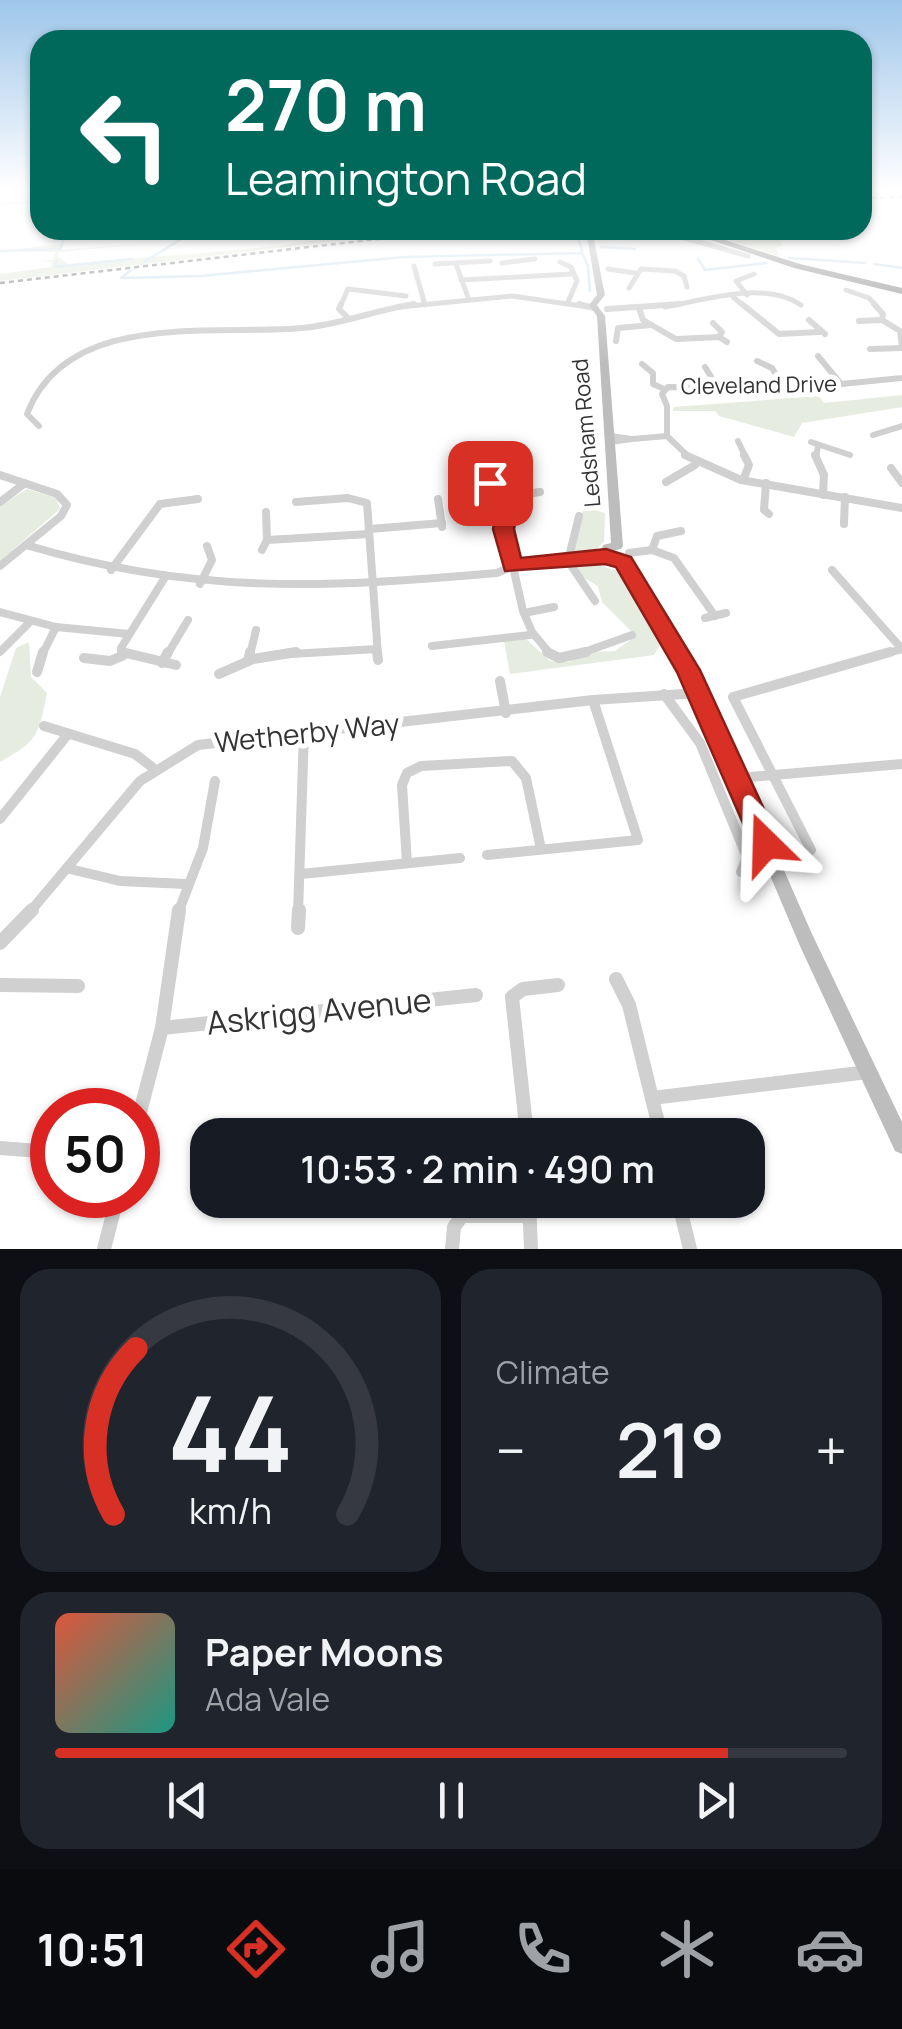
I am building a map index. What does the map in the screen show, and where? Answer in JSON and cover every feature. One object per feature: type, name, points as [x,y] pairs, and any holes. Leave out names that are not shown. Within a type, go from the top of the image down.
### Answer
[{"type":"highway","points":[[742,248],[902,291]]},
{"type":"main road","name":"Ledsham Road","points":[[591,248],[601,306],[617,546]]},
{"type":"main road","points":[[626,558],[606,556],[607,548],[617,546],[626,558],[699,693],[806,940],[902,1144]]},
{"type":"street","points":[[721,248],[748,256]]},
{"type":"street","points":[[516,277],[506,263],[535,259]]},
{"type":"street","points":[[435,264],[490,261]]},
{"type":"street","points":[[560,262],[571,267],[576,285],[568,302]]},
{"type":"street","points":[[456,264],[468,300]]},
{"type":"street","points":[[414,266],[425,305]]},
{"type":"street","points":[[611,268],[635,273]]},
{"type":"street","points":[[627,308],[635,273],[644,268],[677,269],[687,287]]},
{"type":"street","points":[[460,280],[571,274]]},
{"type":"street","points":[[747,295],[736,280],[749,274]]},
{"type":"street","points":[[629,288],[640,289]]},
{"type":"street","points":[[347,317],[339,309],[348,289],[406,296]]},
{"type":"street","points":[[845,292],[869,298],[883,314],[882,320]]},
{"type":"street","points":[[694,293],[703,300]]},
{"type":"street","points":[[40,426],[27,414],[34,392],[52,380],[70,356],[130,340],[310,327],[425,305],[534,295],[627,308],[747,295],[794,294],[801,304]]},
{"type":"street","points":[[732,296],[773,334],[796,337],[822,333],[809,320]]},
{"type":"street","points":[[639,308],[640,316],[651,326],[679,340],[719,337],[727,342]]},
{"type":"street","points":[[859,320],[882,320],[897,328],[902,348],[870,349]]},
{"type":"street","points":[[713,323],[722,332],[719,337]]},
{"type":"street","points":[[616,341],[618,328],[651,326]]},
{"type":"street","points":[[821,357],[842,384]]},
{"type":"street","points":[[762,362],[780,381]]},
{"type":"street","points":[[647,365],[654,375],[652,382],[664,390]]},
{"type":"street","points":[[704,367],[718,388]]},
{"type":"street","name":"Cleveland Drive","points":[[666,436],[664,390],[680,385],[718,388],[780,381],[842,384],[877,377],[902,378]]},
{"type":"street","points":[[871,435],[902,426]]},
{"type":"street","points":[[610,439],[666,436],[695,465],[766,484],[901,505]]},
{"type":"street","points":[[735,442],[749,466],[744,478]]},
{"type":"street","points":[[823,495],[824,474],[815,456],[815,444],[850,455]]},
{"type":"street","points":[[667,477],[695,465]]},
{"type":"street","points":[[897,470],[902,483]]},
{"type":"street","points":[[0,475],[63,496],[67,505],[0,566]]},
{"type":"street","points":[[0,502],[25,483]]},
{"type":"street","points":[[490,483],[504,496],[508,507],[504,529],[530,635],[549,654],[569,658],[591,648],[614,647],[632,635]]},
{"type":"street","points":[[766,484],[764,510],[770,514]]},
{"type":"street","points":[[504,496],[540,492]]},
{"type":"street","points":[[840,521],[845,497]]},
{"type":"street","points":[[112,570],[164,501],[198,499]]},
{"type":"street","points":[[267,536],[369,532],[442,523],[438,500]]},
{"type":"street","points":[[219,674],[248,661],[296,653],[378,654],[367,503],[296,502]]},
{"type":"street","points":[[262,550],[267,536],[266,512]]},
{"type":"street","points":[[137,516],[149,516]]},
{"type":"street","points":[[579,516],[568,561],[595,600]]},
{"type":"street","points":[[652,550],[657,536],[674,533]]},
{"type":"street","points":[[26,545],[112,570],[164,579],[290,590],[497,572],[513,566],[606,556]]},
{"type":"street","points":[[200,584],[212,560],[207,546]]},
{"type":"street","points":[[626,558],[652,550],[674,558],[715,616]]},
{"type":"street","points":[[811,850],[733,697],[902,649],[832,570]]},
{"type":"street","points":[[122,656],[120,648],[164,579]]},
{"type":"street","points":[[524,613],[554,607]]},
{"type":"street","points":[[0,612],[56,627],[128,634]]},
{"type":"street","points":[[162,663],[188,620]]},
{"type":"street","points":[[0,652],[31,621]]},
{"type":"street","points":[[37,672],[46,638],[56,627]]},
{"type":"street","points":[[248,661],[256,630]]},
{"type":"street","points":[[432,646],[455,639],[530,635]]},
{"type":"street","points":[[84,658],[110,661],[122,656],[176,664]]},
{"type":"street","points":[[500,681],[506,713]]},
{"type":"street","name":"Wetherby Way","points":[[0,943],[70,868],[129,788],[152,767],[176,753],[216,740],[506,713],[593,700],[699,693]]},
{"type":"street","points":[[664,694],[700,743],[746,857],[741,872]]},
{"type":"street","points":[[487,855],[642,839],[593,700]]},
{"type":"street","points":[[44,726],[135,754],[152,767]]},
{"type":"street","points":[[298,928],[304,732]]},
{"type":"street","points":[[0,819],[68,734]]},
{"type":"street","points":[[406,863],[402,785],[407,773],[421,766],[499,758],[518,764],[526,778],[541,850]]},
{"type":"street","points":[[739,778],[902,764]]},
{"type":"street","points":[[146,1088],[162,1028],[174,922],[186,884],[204,848],[214,781]]},
{"type":"street","points":[[301,874],[460,858]]},
{"type":"street","points":[[70,868],[120,882],[186,884]]},
{"type":"street","points":[[616,979],[629,1005],[657,1118]]},
{"type":"street","points":[[525,1118],[512,997],[522,988],[558,984]]},
{"type":"street","points":[[0,986],[78,986]]},
{"type":"street","name":"Askrigg Avenue","points":[[162,1028],[476,995]]},
{"type":"street","points":[[652,1098],[868,1072]]},
{"type":"street","points":[[0,1148],[30,1150]]},
{"type":"street","points":[[104,1249],[112,1218]]},
{"type":"street","points":[[452,1249],[454,1227],[461,1218]]},
{"type":"street","points":[[530,1218],[531,1249]]},
{"type":"street","points":[[682,1218],[690,1249]]},
{"type":"shaded area","points":[[97,248],[59,252],[58,257],[68,264],[276,248],[0,281],[0,274],[51,267],[52,262],[42,261],[53,260],[56,252],[0,251]]},
{"type":"shaded area","points":[[754,248],[776,248],[779,256]]},
{"type":"shaded area","points":[[902,395],[902,407],[802,423],[794,437],[719,416],[715,411],[673,411],[674,407],[819,396],[824,403]]},
{"type":"shaded area","points":[[27,489],[56,498],[60,509],[0,561],[0,506]]},
{"type":"shaded area","points":[[584,507],[605,513],[604,542],[593,552],[596,564],[623,573],[662,642],[654,655],[510,674],[504,641],[526,639],[550,661],[569,662],[589,652],[615,651],[636,636],[602,602],[598,587],[577,571],[574,544]]},
{"type":"shaded area","points":[[29,642],[31,677],[47,693],[41,719],[30,742],[0,762],[0,697],[16,648]]},
{"type":"waterway","points":[[0,251],[60,248]]},
{"type":"waterway","points":[[144,262],[166,248]]},
{"type":"waterway","points":[[623,248],[635,249]]},
{"type":"waterway","points":[[131,270],[121,278],[201,276],[404,257],[582,253],[588,266]]},
{"type":"waterway","points":[[789,258],[865,263]]},
{"type":"waterway","points":[[57,261],[55,267],[132,259]]},
{"type":"waterway","points":[[698,259],[705,270],[766,263]]},
{"type":"waterway","points":[[874,264],[902,268]]},
{"type":"waterway","points":[[588,268],[590,291]]},
{"type":"railway","points":[[0,283],[298,248]]},
{"type":"route","points":[[490,483],[504,496],[508,507],[504,529],[513,566],[606,556],[613,562],[624,562],[688,670],[766,844]]}]
